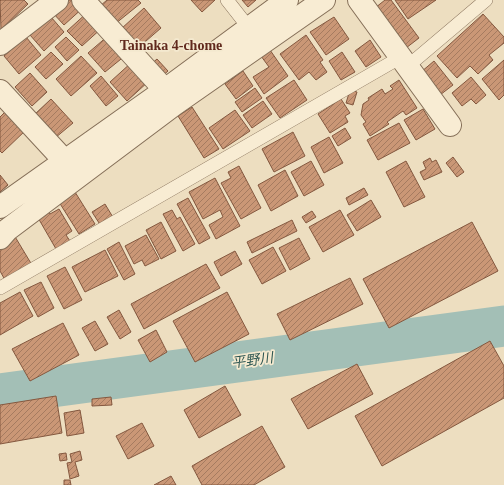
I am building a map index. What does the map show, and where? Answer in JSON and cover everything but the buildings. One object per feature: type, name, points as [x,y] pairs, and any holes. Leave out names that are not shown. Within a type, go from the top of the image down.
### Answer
[{"type":"street","points":[[0,44],[57,0]]},
{"type":"street","points":[[83,0],[170,97]]},
{"type":"street","points":[[0,207],[63,161],[170,97],[250,52],[257,30],[287,0]]},
{"type":"street","points":[[2,233],[79,176],[170,97],[221,48],[324,0]]},
{"type":"street","points":[[360,0],[450,125]]},
{"type":"street","points":[[221,48],[250,52]]},
{"type":"street","points":[[0,91],[63,161],[79,176]]},
{"type":"lane","points":[[226,0],[257,30]]},
{"type":"lane","points":[[0,288],[404,61],[486,0]]},
{"type":"waterway","name":"平野川","points":[[0,394],[504,326]]},
{"type":"district","name":"Tainaka 4-chome","points":[[171,45]]}]
